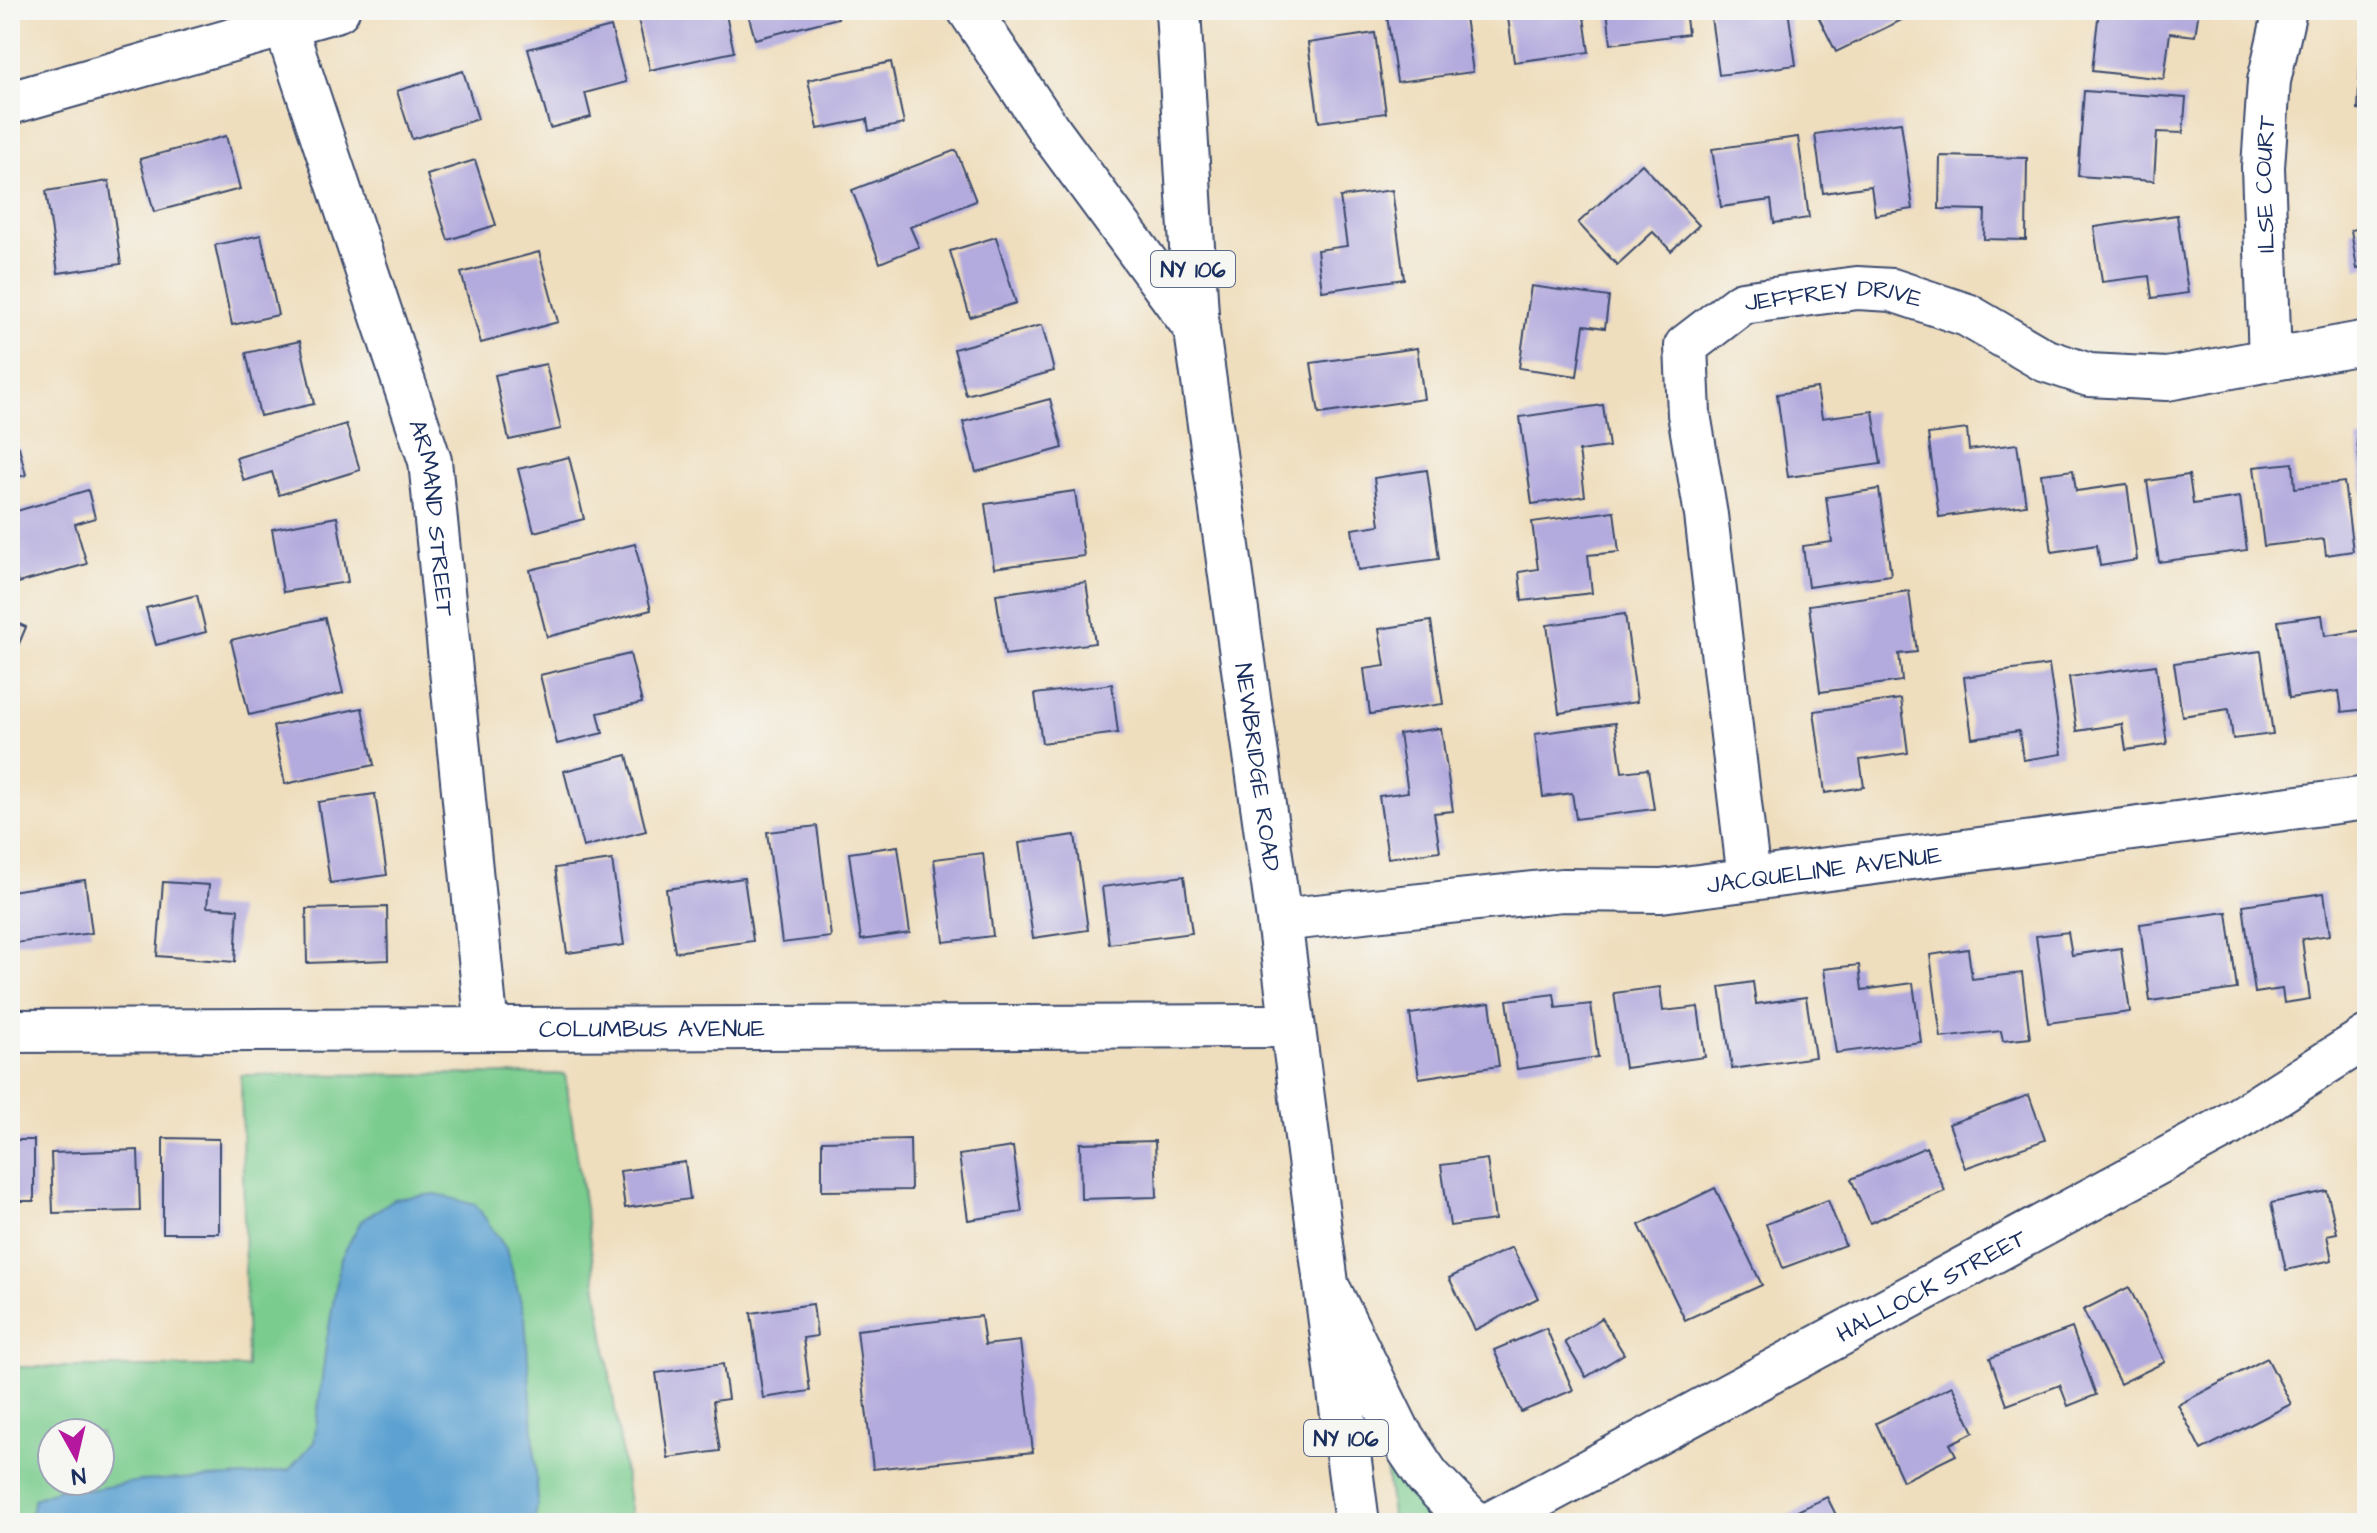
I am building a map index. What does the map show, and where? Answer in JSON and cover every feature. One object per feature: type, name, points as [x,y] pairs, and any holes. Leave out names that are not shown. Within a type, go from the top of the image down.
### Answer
[{"type":"main road","name":"NEWBRIDGE ROAD","points":[[1178,10],[1197,331],[1279,920],[1357,1523]]},
{"type":"main road","points":[[1328,1289],[1398,1432],[1428,1477],[1473,1523]]},
{"type":"street","points":[[10,103],[338,10]]},
{"type":"street","points":[[969,10],[1049,130],[1197,331]]},
{"type":"street","name":"ILSE COURT","points":[[2270,360],[2263,167],[2269,81],[2285,10]]},
{"type":"street","name":"ARMAND STREET","points":[[285,25],[430,461],[487,1029]]},
{"type":"street","name":"JEFFREY DRIVE","points":[[1749,879],[1706,515],[1689,414],[1686,346],[1742,303],[1857,288],[1892,290],[1967,315],[2044,360],[2089,375],[2167,379],[2367,342]]},
{"type":"street","name":"JACQUELINE AVENUE","points":[[1279,920],[1562,890],[1661,891],[2367,798]]},
{"type":"street","name":"COLUMBUS AVENUE","points":[[10,1031],[1292,1026]]},
{"type":"street","name":"HALLOCK STREET","points":[[1491,1523],[2227,1126],[2367,1037]]},
{"type":"green space","points":[[565,1074],[632,1523],[10,1523],[10,1367],[247,1367],[241,1075]]},
{"type":"green space","points":[[1379,1410],[1464,1523],[1393,1523]]},
{"type":"water","points":[[436,1194],[476,1205],[506,1249],[525,1316],[538,1501],[534,1523],[29,1523],[34,1499],[39,1497],[116,1497],[116,1485],[139,1481],[249,1476],[289,1470],[314,1442],[341,1258],[361,1221],[394,1199]]},
{"type":"building","points":[[679,10],[725,10],[734,52],[650,70],[638,19]]},
{"type":"building","points":[[747,10],[836,10],[838,18],[755,39]]},
{"type":"building","points":[[1386,10],[1464,10],[1473,72],[1397,82]]},
{"type":"building","points":[[1507,10],[1583,10],[1589,52],[1514,62]]},
{"type":"building","points":[[1607,10],[1685,10],[1688,34],[1611,44]]},
{"type":"building","points":[[1710,10],[1788,10],[1796,65],[1719,75]]},
{"type":"building","points":[[1815,10],[1915,10],[1916,13],[1836,52]]},
{"type":"building","points":[[2099,10],[2199,10],[2195,36],[2170,33],[2164,79],[2092,71]]},
{"type":"building","points":[[611,27],[626,82],[585,93],[591,117],[550,128],[528,49]]},
{"type":"building","points":[[1375,33],[1386,113],[1319,122],[1308,43]]},
{"type":"building","points":[[2365,42],[2367,111],[2358,110],[2360,63],[2363,63]]},
{"type":"building","points":[[891,62],[904,124],[869,131],[867,119],[818,129],[808,80]]},
{"type":"building","points":[[463,71],[478,119],[412,139],[397,91]]},
{"type":"building","points":[[2084,91],[2186,98],[2183,133],[2157,132],[2154,181],[2078,176]]},
{"type":"building","points":[[1901,122],[1913,209],[1875,215],[1871,186],[1823,193],[1815,134]]},
{"type":"building","points":[[226,136],[240,189],[154,212],[140,159]]},
{"type":"building","points":[[1798,137],[1809,218],[1774,223],[1771,200],[1721,207],[1712,149]]},
{"type":"building","points":[[956,150],[976,201],[910,227],[919,247],[880,263],[852,190]]},
{"type":"building","points":[[1940,156],[2027,158],[2026,240],[1984,239],[1985,210],[1939,209]]},
{"type":"building","points":[[475,160],[496,225],[448,240],[427,175]]},
{"type":"building","points":[[1642,164],[1699,225],[1671,251],[1653,232],[1617,265],[1578,223]]},
{"type":"building","points":[[109,181],[121,264],[58,273],[46,191]]},
{"type":"building","points":[[1392,190],[1404,279],[1322,291],[1317,250],[1347,246],[1340,197]]},
{"type":"building","points":[[2177,215],[2188,293],[2152,298],[2149,276],[2102,282],[2094,227]]},
{"type":"building","points":[[2367,227],[2367,267],[2357,269],[2351,230]]},
{"type":"building","points":[[261,235],[278,315],[232,325],[215,245]]},
{"type":"building","points":[[996,237],[1016,303],[970,317],[950,251]]},
{"type":"building","points":[[539,252],[558,322],[481,343],[461,273]]},
{"type":"building","points":[[1531,286],[1609,297],[1605,328],[1584,325],[1577,376],[1519,368]]},
{"type":"building","points":[[1042,325],[1054,371],[966,395],[954,349]]},
{"type":"building","points":[[300,341],[314,404],[260,416],[246,353]]},
{"type":"building","points":[[1417,348],[1424,399],[1319,414],[1311,363]]},
{"type":"building","points":[[546,364],[561,429],[509,440],[495,375]]},
{"type":"building","points":[[1817,388],[1822,418],[1873,411],[1881,464],[1788,477],[1777,394]]},
{"type":"building","points":[[1050,399],[1063,448],[976,472],[963,422]]},
{"type":"building","points":[[1603,405],[1609,447],[1579,451],[1585,496],[1532,504],[1520,417]]},
{"type":"building","points":[[346,424],[360,470],[279,495],[272,472],[244,481],[236,458]]},
{"type":"building","points":[[1967,429],[1969,450],[2017,444],[2026,505],[1939,517],[1928,434]]},
{"type":"building","points":[[2367,439],[2367,505],[2365,505],[2357,440]]},
{"type":"building","points":[[19,447],[26,475],[10,479],[10,449]]},
{"type":"building","points":[[569,457],[584,519],[534,532],[518,469]]},
{"type":"building","points":[[2293,463],[2295,488],[2344,482],[2353,551],[2326,555],[2324,539],[2264,546],[2254,467]]},
{"type":"building","points":[[1427,470],[1439,559],[1358,570],[1352,529],[1380,525],[1374,478]]},
{"type":"building","points":[[2073,470],[2076,491],[2127,484],[2137,560],[2100,566],[2097,545],[2052,552],[2041,474]]},
{"type":"building","points":[[2189,475],[2193,504],[2240,497],[2247,550],[2159,562],[2147,481]]},
{"type":"building","points":[[1879,489],[1891,575],[1808,587],[1803,546],[1832,542],[1826,497]]},
{"type":"building","points":[[88,490],[95,518],[75,524],[87,564],[18,583],[10,557],[10,513]]},
{"type":"building","points":[[1075,491],[1084,556],[994,568],[985,504]]},
{"type":"building","points":[[1614,511],[1619,552],[1588,555],[1592,593],[1522,601],[1519,572],[1538,569],[1532,522]]},
{"type":"building","points":[[337,517],[348,582],[283,592],[272,529]]},
{"type":"building","points":[[635,544],[651,610],[547,637],[530,570]]},
{"type":"building","points":[[1086,582],[1095,643],[1005,655],[996,594]]},
{"type":"building","points":[[1909,591],[1917,652],[1899,654],[1902,681],[1820,692],[1809,605]]},
{"type":"building","points":[[197,595],[206,632],[156,645],[146,608]]},
{"type":"building","points":[[1625,614],[1637,702],[1559,713],[1547,625]]},
{"type":"building","points":[[2322,615],[2325,636],[2365,630],[2367,709],[2342,712],[2339,691],[2289,698],[2278,621]]},
{"type":"building","points":[[325,618],[343,693],[249,715],[231,640]]},
{"type":"building","points":[[10,620],[26,627],[10,665]]},
{"type":"building","points":[[1431,621],[1443,704],[1370,714],[1364,669],[1385,666],[1379,629]]},
{"type":"building","points":[[2261,651],[2273,734],[2233,739],[2229,709],[2182,716],[2174,663]]},
{"type":"building","points":[[630,654],[642,703],[598,713],[603,733],[557,744],[540,675]]},
{"type":"building","points":[[2049,665],[2062,754],[2023,760],[2019,731],[1972,738],[1964,677]]},
{"type":"building","points":[[2156,665],[2167,744],[2126,750],[2122,724],[2077,731],[2069,677]]},
{"type":"building","points":[[1112,684],[1118,733],[1042,743],[1035,694]]},
{"type":"building","points":[[1901,699],[1908,753],[1860,760],[1864,787],[1825,793],[1814,711]]},
{"type":"building","points":[[362,708],[374,765],[285,784],[273,726]]},
{"type":"building","points":[[1615,723],[1622,772],[1648,769],[1654,809],[1576,819],[1572,793],[1543,797],[1535,734]]},
{"type":"building","points":[[1441,728],[1453,811],[1434,813],[1440,851],[1388,858],[1379,796],[1408,792],[1399,734]]},
{"type":"building","points":[[627,755],[646,831],[583,847],[564,771]]},
{"type":"building","points":[[375,794],[387,875],[330,883],[318,802]]},
{"type":"building","points":[[817,826],[831,937],[782,943],[767,832]]},
{"type":"building","points":[[1075,835],[1088,930],[1033,938],[1019,843]]},
{"type":"building","points":[[898,846],[910,933],[861,940],[849,853]]},
{"type":"building","points":[[983,853],[993,936],[944,942],[934,859]]},
{"type":"building","points":[[612,860],[624,945],[567,953],[555,868]]},
{"type":"building","points":[[1184,876],[1192,933],[1109,944],[1102,887]]},
{"type":"building","points":[[744,878],[753,941],[675,952],[666,889]]},
{"type":"building","points":[[85,880],[92,933],[15,943],[10,891]]},
{"type":"building","points":[[163,882],[209,885],[207,907],[238,909],[235,962],[157,956]]},
{"type":"building","points":[[2324,893],[2330,935],[2302,939],[2310,999],[2284,1003],[2282,989],[2255,993],[2243,905]]},
{"type":"building","points":[[387,907],[388,960],[307,963],[306,909]]},
{"type":"building","points":[[2227,912],[2237,989],[2150,1001],[2140,924]]},
{"type":"building","points":[[2068,932],[2072,955],[2121,948],[2130,1012],[2048,1023],[2036,936]]},
{"type":"building","points":[[1968,949],[1972,979],[2022,973],[2030,1038],[2003,1041],[2001,1031],[1941,1038],[1930,955]]},
{"type":"building","points":[[1859,965],[1862,990],[1913,983],[1921,1042],[1836,1053],[1824,969]]},
{"type":"building","points":[[1753,982],[1756,1004],[1806,997],[1815,1057],[1732,1069],[1720,987]]},
{"type":"building","points":[[1660,987],[1663,1011],[1698,1007],[1705,1057],[1625,1068],[1614,993]]},
{"type":"building","points":[[1554,994],[1556,1008],[1591,1004],[1598,1057],[1517,1069],[1507,1000]]},
{"type":"building","points":[[1490,1003],[1499,1066],[1419,1078],[1410,1014]]},
{"type":"building","points":[[2029,1095],[2045,1140],[1965,1168],[1949,1124]]},
{"type":"building","points":[[163,1138],[219,1139],[219,1233],[163,1233]]},
{"type":"building","points":[[910,1139],[911,1190],[822,1191],[822,1141]]},
{"type":"building","points":[[10,1140],[34,1140],[34,1201],[10,1201]]},
{"type":"building","points":[[1155,1141],[1157,1197],[1081,1199],[1080,1143]]},
{"type":"building","points":[[1013,1147],[1022,1212],[968,1220],[959,1155]]},
{"type":"building","points":[[1926,1147],[1945,1191],[1870,1223],[1851,1179]]},
{"type":"building","points":[[138,1150],[140,1211],[53,1213],[51,1153]]},
{"type":"building","points":[[1487,1159],[1495,1220],[1450,1226],[1441,1165]]},
{"type":"building","points":[[685,1162],[690,1199],[625,1208],[620,1171]]},
{"type":"building","points":[[1715,1188],[1762,1285],[1685,1320],[1639,1225]]},
{"type":"building","points":[[2327,1191],[2337,1233],[2327,1235],[2332,1260],[2286,1270],[2271,1203]]},
{"type":"building","points":[[1828,1200],[1845,1245],[1783,1268],[1766,1224]]},
{"type":"building","points":[[1512,1247],[1538,1298],[1475,1330],[1449,1278]]},
{"type":"building","points":[[2129,1287],[2165,1362],[2120,1384],[2083,1310]]},
{"type":"building","points":[[813,1304],[817,1336],[803,1338],[810,1391],[763,1398],[751,1313]]},
{"type":"building","points":[[981,1316],[985,1345],[1020,1341],[1033,1452],[873,1469],[857,1330]]},
{"type":"building","points":[[1602,1318],[1624,1354],[1586,1377],[1565,1342]]},
{"type":"building","points":[[1546,1328],[1573,1390],[1521,1412],[1494,1350]]},
{"type":"building","points":[[2072,1328],[2096,1395],[2068,1406],[2060,1385],[2007,1405],[1990,1358]]},
{"type":"building","points":[[2267,1358],[2291,1404],[2201,1450],[2178,1405]]},
{"type":"building","points":[[723,1364],[728,1399],[713,1401],[720,1451],[668,1458],[656,1373]]},
{"type":"building","points":[[1952,1386],[1974,1432],[1950,1444],[1956,1455],[1903,1481],[1876,1423]]},
{"type":"building","points":[[1827,1497],[1840,1523],[1772,1523]]}]
